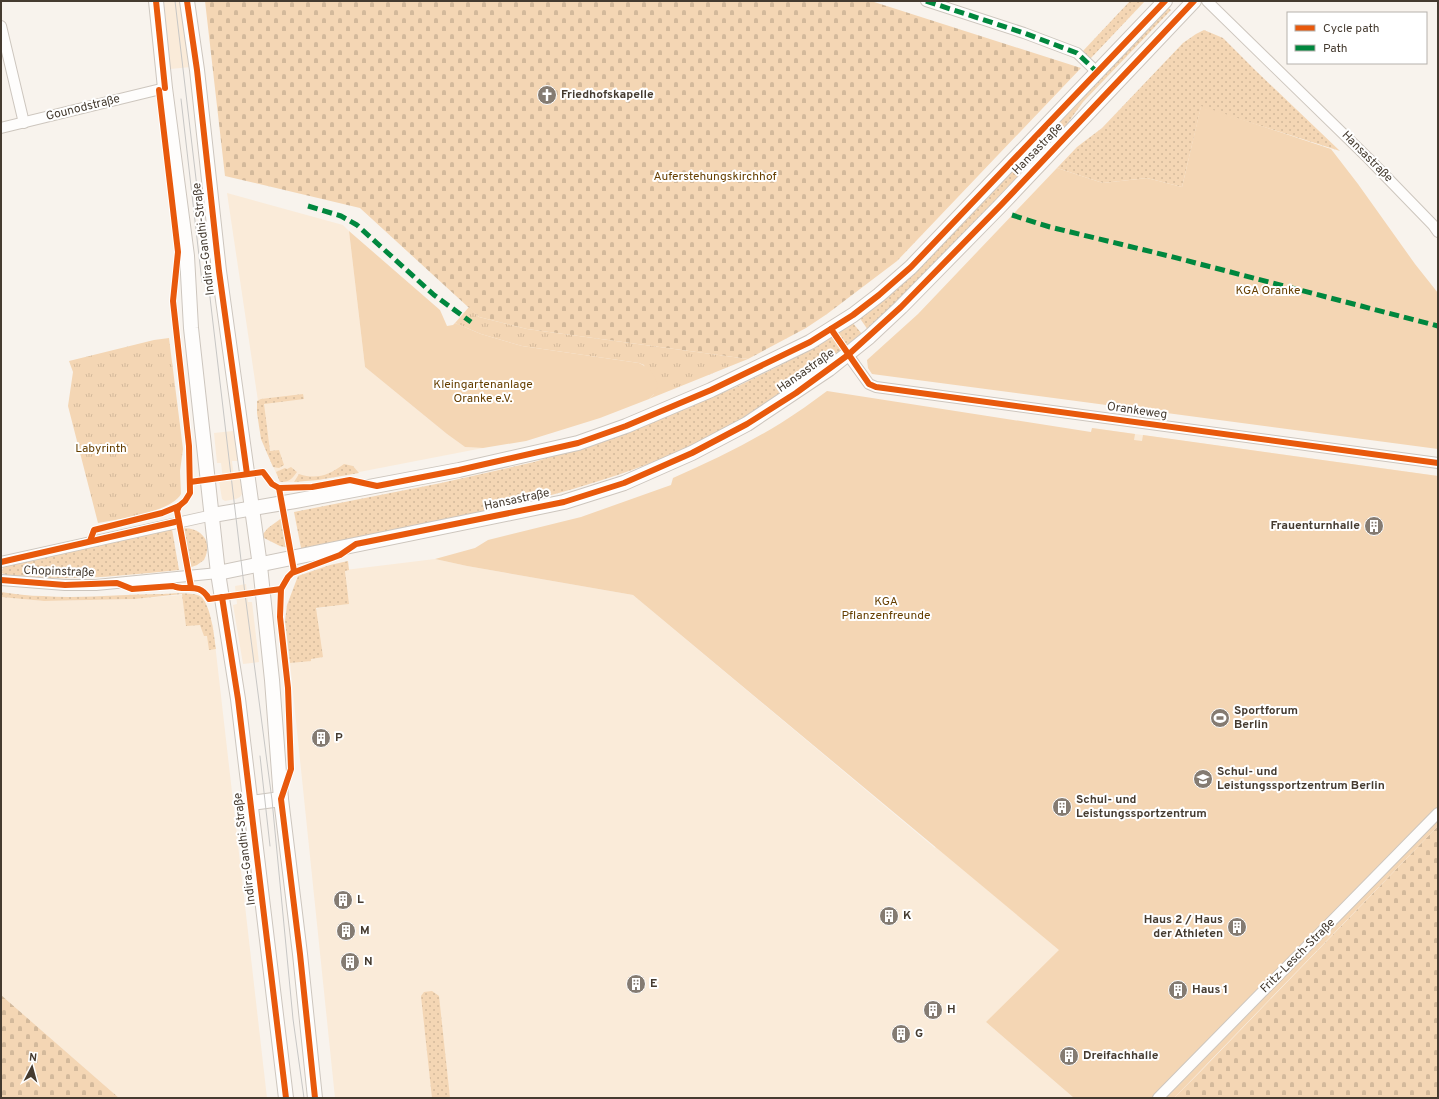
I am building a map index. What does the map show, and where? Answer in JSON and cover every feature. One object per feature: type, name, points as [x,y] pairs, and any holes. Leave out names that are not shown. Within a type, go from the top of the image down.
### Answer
[{"type":"main road","name":"Indira-Gandhi-Straße","points":[[156,1],[165,88],[187,256],[191,328],[213,515],[218,573],[238,699],[286,1098]]},
{"type":"main road","name":"Indira-Gandhi-Straße","points":[[187,1],[198,78],[219,271],[260,566],[272,680],[281,799],[300,954],[315,1098]]},
{"type":"main road","name":"Hansastraße","points":[[213,515],[459,470],[578,443],[626,426],[711,390],[810,342],[853,315],[911,267],[1165,1]]},
{"type":"main road","name":"Hansastraße","points":[[218,573],[260,566],[349,546],[564,502],[624,482],[692,453],[747,424],[796,393],[869,337],[918,290],[1194,1]]},
{"type":"main road","points":[[251,803],[281,799]]},
{"type":"street","points":[[926,1],[1024,32],[1077,54],[1097,72]]},
{"type":"street","name":"Hansastraße","points":[[1207,1],[1369,159],[1438,232]]},
{"type":"street","points":[[1,26],[24,123]]},
{"type":"street","name":"Gounodstraße","points":[[1,128],[165,88]]},
{"type":"street","name":"Orankeweg","points":[[848,354],[869,384],[876,387],[1438,463]]},
{"type":"street","name":"Chopinstraße","points":[[1,562],[40,552],[213,515]]},
{"type":"street","name":"Chopinstraße","points":[[1,580],[66,585],[96,585],[218,573]]},
{"type":"street","name":"Fritz-Lesch-Straße","points":[[1158,1098],[1438,813]]},
{"type":"shaded area","points":[[164,1],[180,1],[191,67],[170,69]]},
{"type":"shaded area","points":[[227,193],[343,225],[349,231],[365,367],[465,447],[483,448],[318,480],[280,482],[265,448]]},
{"type":"shaded area","points":[[1092,428],[1438,476],[1438,757],[986,1022],[1074,1098],[335,1098],[290,663],[310,660],[305,610],[348,604],[345,570],[435,559],[633,595],[935,848],[1081,487]]},
{"type":"shaded area","points":[[233,431],[238,461],[232,461],[234,479],[241,478],[242,494],[236,499],[225,501],[222,499],[219,481],[223,480],[221,463],[217,463],[214,433]]},
{"type":"shaded area","points":[[246,584],[248,602],[252,602],[259,662],[243,664],[233,605],[237,604],[235,586]]},
{"type":"shaded area","points":[[192,594],[199,595],[203,598],[213,626],[267,1098],[119,1098],[1,995],[1,597],[44,601],[135,599]]},
{"type":"green space","name":"Auferstehungskirchhof","points":[[205,1],[871,1],[1081,68],[897,261],[806,328],[748,359],[527,329],[479,317],[360,208],[225,176]]},
{"type":"green space","points":[[1130,1],[1145,1],[1091,58],[1082,52]]},
{"type":"green space","points":[[1167,7],[1171,10],[1083,102],[1056,139],[913,289],[868,330],[859,317]]},
{"type":"green space","points":[[1204,30],[1223,38],[1340,151],[1201,107],[1182,187],[1147,178],[1103,183],[1057,168],[1077,147],[1102,128],[1183,43]]},
{"type":"green space","name":"KGA Oranke","points":[[1201,106],[1331,149],[1438,293],[1438,449],[872,374],[868,368],[867,360],[918,314],[1057,168],[1103,183],[1147,178],[1182,187]]},
{"type":"green space","name":"Kleingartenanlage Oranke e.V.","points":[[349,231],[440,310],[447,326],[455,323],[481,334],[522,346],[639,363],[652,373],[656,379],[658,387],[649,399],[600,418],[526,441],[483,448],[465,447],[365,367]]},
{"type":"green space","points":[[469,307],[479,317],[527,329],[748,359],[649,399],[654,394],[644,365],[639,363],[522,346],[481,334],[455,323]]},
{"type":"green space","points":[[852,322],[862,334],[847,346],[838,333]]},
{"type":"green space","points":[[832,336],[842,351],[786,392],[725,430],[683,450],[638,468],[546,497],[452,519],[310,548],[301,548],[294,512],[441,483],[534,462],[621,434],[734,388],[779,366]]},
{"type":"green space","name":"Labyrinth","points":[[169,338],[183,449],[180,471],[181,494],[167,506],[156,510],[131,517],[98,523],[68,406],[73,372],[69,361],[154,340]]},
{"type":"green space","name":"Sportforum Berlin","points":[[827,391],[1091,432],[1092,428],[1135,434],[1134,440],[1142,441],[1143,435],[1438,476],[1438,826],[1174,1098],[1074,1098],[986,1022],[1059,950],[633,595],[435,559],[475,548],[488,540],[581,517],[671,485],[673,478],[755,438],[787,419]]},
{"type":"green space","points":[[303,394],[304,399],[264,404],[270,451],[279,450],[284,465],[279,468],[273,467],[261,439],[257,413],[257,401],[261,399]]},
{"type":"green space","points":[[344,464],[353,466],[359,473],[318,480],[294,482],[299,474],[312,477],[328,474]]},
{"type":"green space","points":[[291,467],[297,472],[290,480],[280,482],[276,472]]},
{"type":"green space","points":[[283,517],[289,548],[280,546],[264,538],[263,534],[268,528]]},
{"type":"green space","points":[[182,528],[195,530],[200,533],[204,537],[207,547],[204,560],[189,568]]},
{"type":"green space","points":[[172,529],[179,570],[102,577],[64,578],[13,576],[2,573],[3,567],[6,566]]},
{"type":"green space","points":[[348,561],[349,570],[345,571],[349,604],[316,608],[323,657],[311,659],[311,661],[290,663],[285,621],[287,605],[298,576],[330,565]]},
{"type":"green space","points":[[1,592],[58,597],[181,593],[198,595],[204,601],[210,614],[216,649],[209,650],[207,636],[204,636],[200,625],[186,626],[182,594],[135,599],[44,601],[1,597]]},
{"type":"green space","points":[[1438,826],[1438,1098],[1174,1098],[1200,1072]]},
{"type":"green space","points":[[432,991],[439,996],[450,1098],[432,1098],[421,996],[424,992]]},
{"type":"green space","points":[[1,995],[119,1098],[1,1098]]},
{"type":"tram line","points":[[175,1],[245,594],[272,800],[293,1019],[304,1098]]},
{"type":"tram line","points":[[181,99],[202,282]]},
{"type":"tram line","points":[[260,756],[270,846]]},
{"type":"marked path","points":[[926,1],[1024,33],[1077,53],[1097,72]]},
{"type":"marked path","points":[[308,206],[341,216],[357,225],[434,295],[471,322]]},
{"type":"marked path","points":[[1012,215],[1050,227],[1169,256],[1438,326]]},
{"type":"cycle path","points":[[156,1],[165,88]]},
{"type":"cycle path","points":[[187,1],[197,70],[219,271],[247,474]]},
{"type":"cycle path","points":[[190,482],[263,472],[272,484],[279,488],[312,487],[350,480],[377,486],[459,470],[578,443],[626,426],[711,390],[810,342],[853,315],[911,267],[1165,1]]},
{"type":"cycle path","points":[[315,1098],[300,954],[281,799],[291,769],[288,688],[280,617],[281,589],[288,577],[292,573],[340,555],[356,544],[564,502],[624,483],[692,453],[747,424],[796,393],[848,355],[901,307],[1001,205],[1194,1]]},
{"type":"cycle path","points":[[90,541],[94,530],[162,513],[179,506],[185,501],[190,493],[189,446],[173,301],[178,252],[159,90]]},
{"type":"cycle path","points":[[831,329],[869,384],[876,387],[1438,463]]},
{"type":"cycle path","points":[[279,488],[294,571]]},
{"type":"cycle path","points":[[179,506],[177,511],[191,587]]},
{"type":"cycle path","points":[[1,562],[175,522]]},
{"type":"cycle path","points":[[1,580],[65,585],[117,583],[132,589],[173,586],[178,588],[192,588],[201,590],[209,599],[281,589]]},
{"type":"cycle path","points":[[222,597],[238,699],[286,1098]]},
{"type":"place","name":"Friedhofskapelle","points":[[547,95]]},
{"type":"place","name":"Frauenturnhalle","points":[[1374,526]]},
{"type":"place","name":"Sportforum Berlin","points":[[1220,718]]},
{"type":"place","name":"P","points":[[321,738]]},
{"type":"place","name":"Schul- und Leistungssportzentrum Berlin","points":[[1203,779]]},
{"type":"place","name":"Schul- und Leistungssportzentrum","points":[[1062,807]]},
{"type":"place","name":"L","points":[[343,900]]},
{"type":"place","name":"K","points":[[889,916]]},
{"type":"place","name":"Haus 2 / Haus der Athleten","points":[[1237,927]]},
{"type":"place","name":"M","points":[[346,931]]},
{"type":"place","name":"N","points":[[350,962]]},
{"type":"place","name":"E","points":[[636,984]]},
{"type":"place","name":"Haus 1","points":[[1178,990]]},
{"type":"place","name":"H","points":[[933,1010]]},
{"type":"place","name":"G","points":[[901,1034]]},
{"type":"place","name":"Dreifachhalle","points":[[1069,1056]]},
{"type":"park label","name":"KGA Pflanzenfreunde","points":[[886,609]]}]
